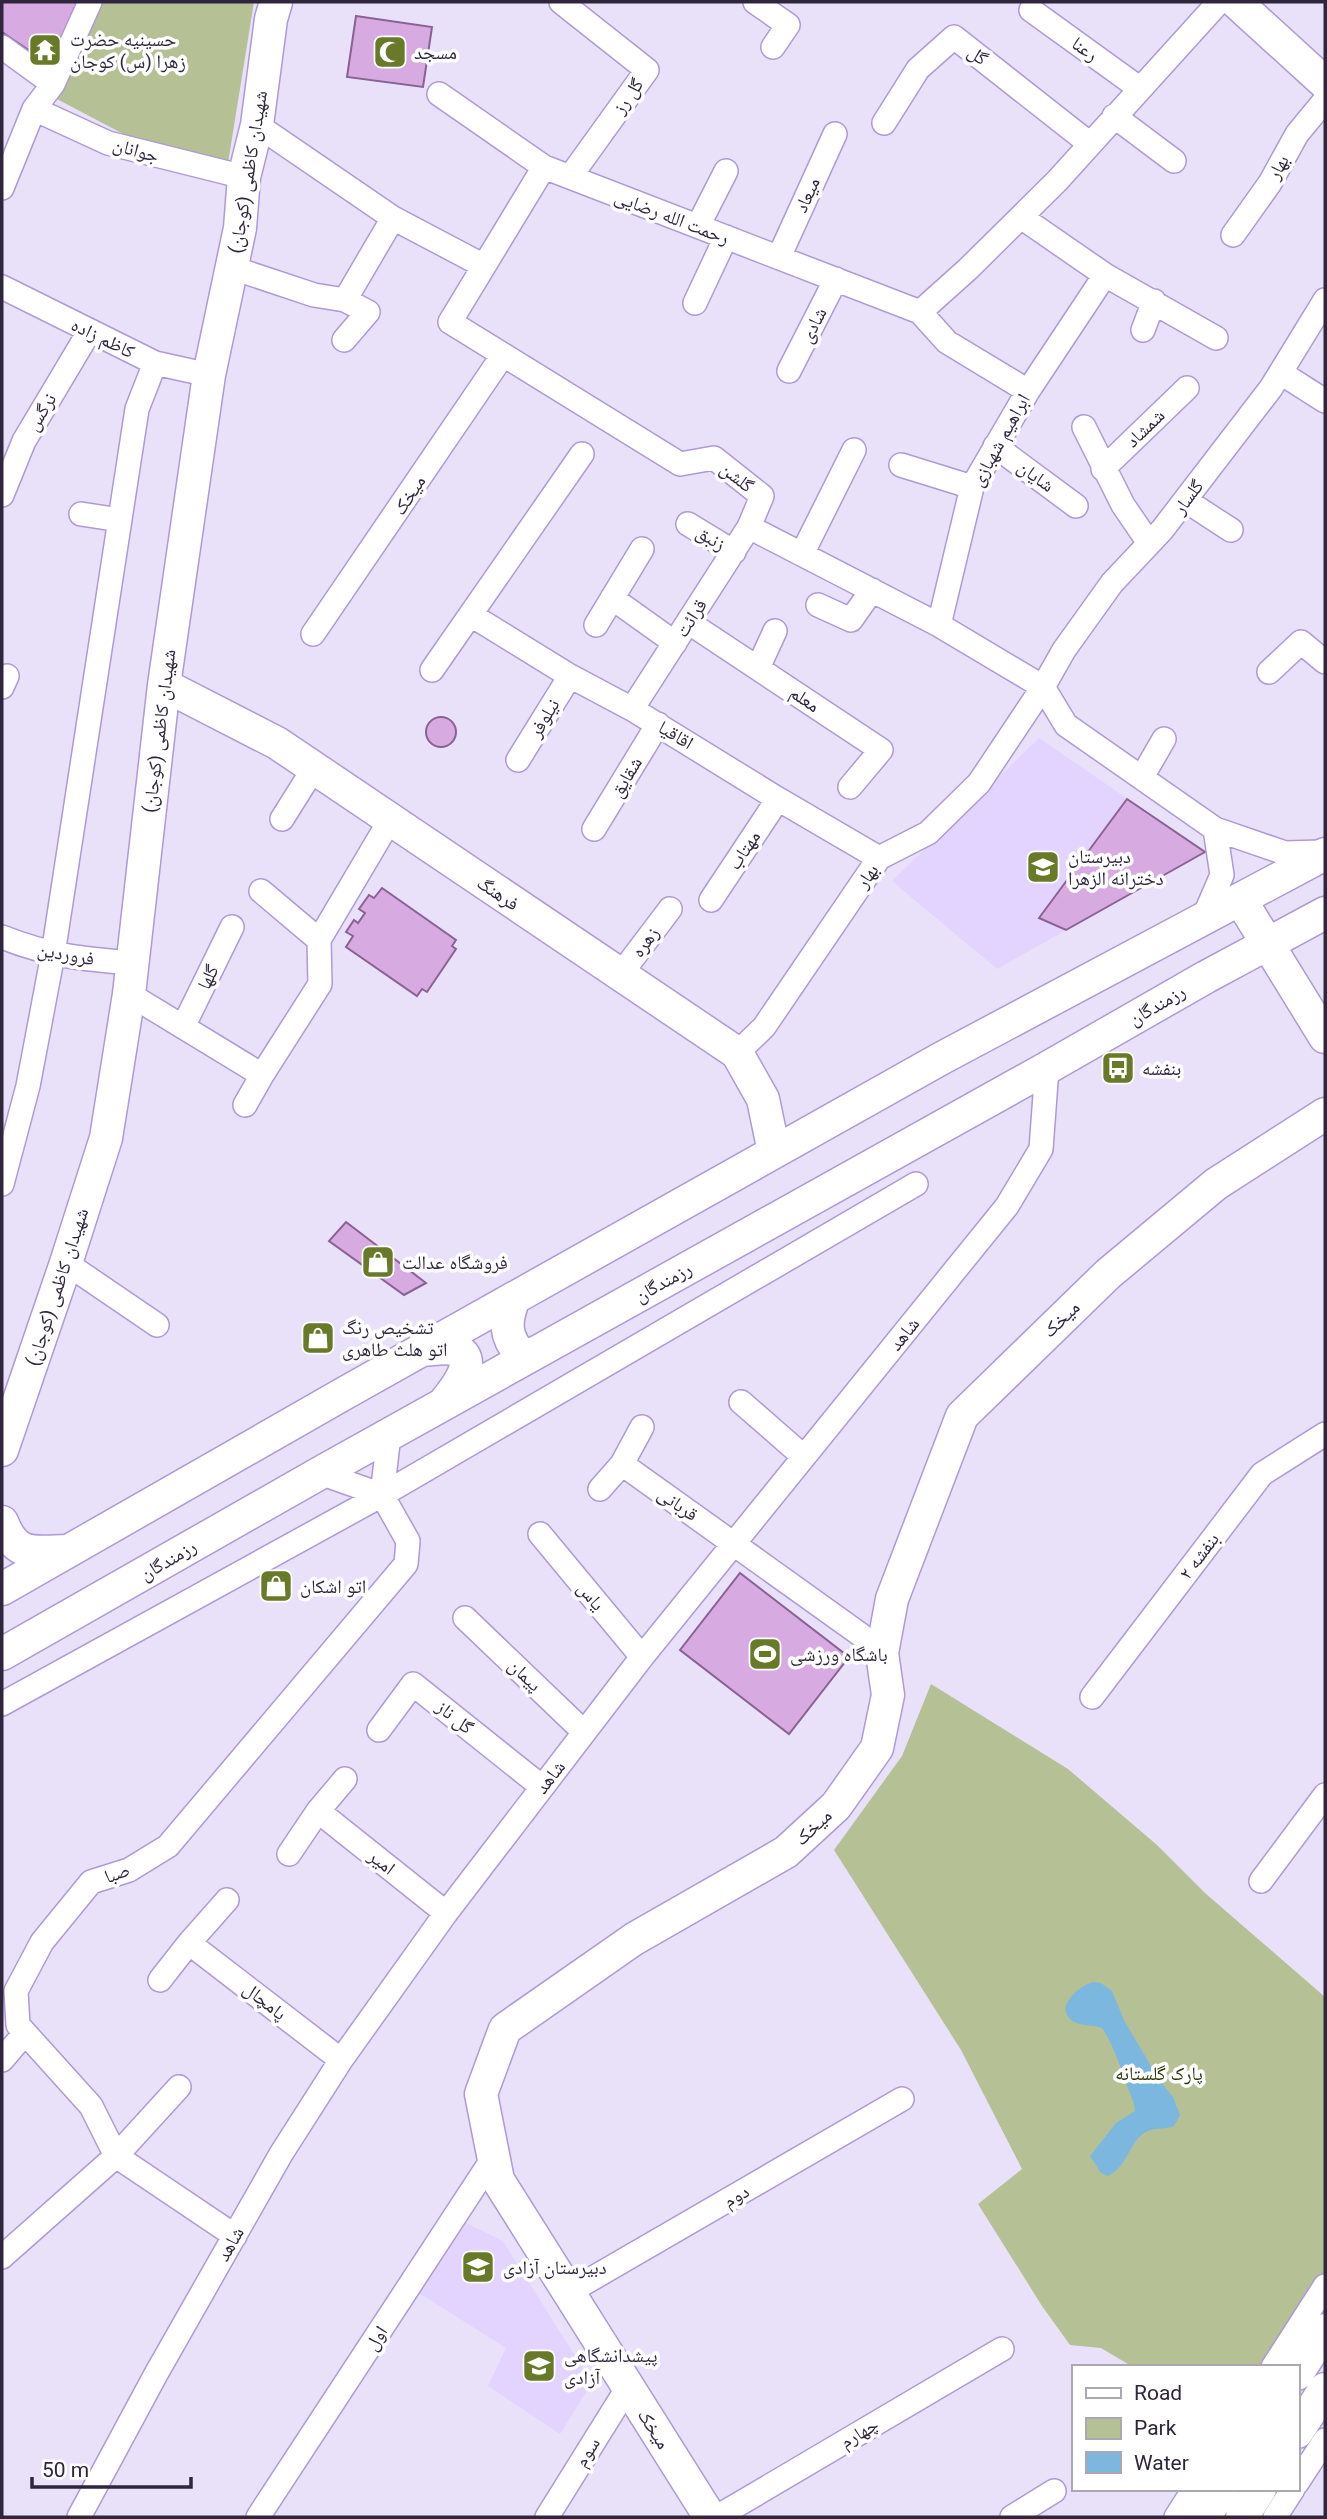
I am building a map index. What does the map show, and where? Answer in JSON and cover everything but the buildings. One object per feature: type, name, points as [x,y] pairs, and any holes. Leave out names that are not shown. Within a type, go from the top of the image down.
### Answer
[{"type":"main road","name":"شهیدان کاظمی (کوجان)","points":[[2,1450],[106,1138],[131,979],[164,685],[209,374],[233,268],[240,228],[244,177],[257,125],[271,19],[276,2]]},
{"type":"main road","points":[[1236,2],[1325,83]]},
{"type":"main road","name":"فرهنگ","points":[[164,685],[277,743],[737,1053],[762,1099],[774,1152]]},
{"type":"main road","points":[[2,1589],[420,1350],[942,1058],[1325,853]]},
{"type":"main road","points":[[1240,899],[1325,1037]]},
{"type":"main road","name":"رزمندگان","points":[[2,1654],[443,1404],[1325,913]]},
{"type":"main road","name":"میخک","points":[[709,2517],[499,2179],[481,2094],[505,2029],[634,1939],[786,1852],[835,1806],[877,1748],[888,1695],[882,1653],[892,1599],[962,1416],[1108,1274],[1206,1192],[1325,1114]]},
{"type":"main road","points":[[514,1298],[508,1314],[506,1332],[521,1355],[535,1353]]},
{"type":"main road","points":[[420,1350],[451,1348],[460,1352],[465,1360],[465,1372],[461,1381],[443,1404]]},
{"type":"main road","points":[[2,1522],[8,1538],[28,1553],[65,1552]]},
{"type":"main road","points":[[1299,2371],[1325,2330]]},
{"type":"main road","points":[[1299,2429],[1325,2389]]},
{"type":"main road","points":[[1205,2517],[1222,2491]]},
{"type":"main road","points":[[1242,2517],[1259,2491]]},
{"type":"street","points":[[2,188],[33,109],[53,84],[90,2]]},
{"type":"street","name":"گل رز","points":[[561,2],[647,69],[570,177]]},
{"type":"street","points":[[755,2],[788,25],[774,47]]},
{"type":"street","points":[[920,312],[1021,217],[1219,2]]},
{"type":"street","name":"رعنا","points":[[1031,10],[1139,88]]},
{"type":"street","name":"گل","points":[[884,123],[918,69],[954,37],[1090,144]]},
{"type":"street","points":[[2,47],[53,84]]},
{"type":"street","name":"رحمت الله رضایی","points":[[439,94],[544,167],[920,312],[947,342],[1028,391]]},
{"type":"street","name":"بهار","points":[[1233,235],[1270,183],[1297,134],[1325,100]]},
{"type":"street","name":"جوانان","points":[[33,109],[108,143],[244,177]]},
{"type":"street","points":[[1114,116],[1174,161]]},
{"type":"street","points":[[257,125],[393,218],[484,266],[544,167]]},
{"type":"street","name":"میعاد","points":[[779,257],[835,134]]},
{"type":"street","points":[[698,226],[726,171]]},
{"type":"street","points":[[1021,217],[1105,275],[1216,338]]},
{"type":"street","points":[[345,300],[393,218]]},
{"type":"street","points":[[695,303],[726,237]]},
{"type":"street","name":"گلشن","points":[[484,266],[450,322],[680,464],[714,458],[762,496],[749,527]]},
{"type":"street","points":[[233,268],[314,295],[345,300],[368,312],[344,340]]},
{"type":"street","name":"ابراهیم شهبازی","points":[[939,625],[972,487],[1028,391],[1105,275]]},
{"type":"street","name":"شادی","points":[[789,371],[836,279]]},
{"type":"street","name":"کاظم زاده","points":[[2,287],[155,363],[209,374]]},
{"type":"street","name":"گلسار","points":[[1043,687],[1065,650],[1112,583],[1185,500],[1281,373],[1325,300]]},
{"type":"street","points":[[1143,330],[1154,301]]},
{"type":"street","name":"نرگس","points":[[2,495],[9,457],[24,441],[89,332]]},
{"type":"street","name":"میخک","points":[[313,634],[503,355]]},
{"type":"street","points":[[2,1184],[28,1086],[53,954],[137,409],[155,363]]},
{"type":"street","points":[[1281,373],[1325,401]]},
{"type":"street","name":"شمشاد","points":[[1103,469],[1187,388]]},
{"type":"street","points":[[1084,426],[1103,469],[1149,543]]},
{"type":"street","name":"شایان","points":[[995,446],[1076,506]]},
{"type":"street","points":[[802,554],[854,450]]},
{"type":"street","points":[[432,670],[582,454]]},
{"type":"street","points":[[901,465],[972,487]]},
{"type":"street","points":[[1185,500],[1231,530]]},
{"type":"street","points":[[81,514],[120,520]]},
{"type":"street","name":"زنبق","points":[[688,524],[734,552]]},
{"type":"street","points":[[749,527],[939,625],[1043,687],[1066,725],[1215,829],[1285,853],[1325,853]]},
{"type":"street","name":"قرائت","points":[[632,709],[749,527]]},
{"type":"street","points":[[596,625],[642,549]]},
{"type":"street","points":[[818,605],[851,620],[872,590]]},
{"type":"street","points":[[612,598],[675,643]]},
{"type":"street","name":"اقاقیا","points":[[471,614],[570,676],[658,724],[778,799],[880,858]]},
{"type":"street","name":"معلم","points":[[688,622],[881,750],[850,787]]},
{"type":"street","points":[[758,668],[775,631]]},
{"type":"street","points":[[1269,672],[1301,642],[1325,662]]},
{"type":"street","name":"نیلوفر","points":[[518,760],[570,676]]},
{"type":"street","name":"بهار","points":[[737,1053],[764,1027],[880,858],[928,833],[979,783],[1043,687]]},
{"type":"street","name":"شقایق","points":[[594,829],[658,724]]},
{"type":"street","points":[[1142,777],[1164,739]]},
{"type":"street","points":[[282,819],[314,768]]},
{"type":"street","name":"مهتاب","points":[[710,900],[778,799]]},
{"type":"street","points":[[245,1105],[320,984],[319,940],[390,820]]},
{"type":"street","points":[[1203,919],[1222,875],[1215,829]]},
{"type":"street","points":[[261,891],[319,940]]},
{"type":"street","name":"زهره","points":[[620,975],[670,909]]},
{"type":"street","name":"گلها","points":[[183,1027],[232,927]]},
{"type":"street","name":"فروردین","points":[[2,937],[34,950],[71,958],[131,979]]},
{"type":"street","points":[[131,979],[183,1027],[262,1074]]},
{"type":"street","name":"شاهد","points":[[79,2517],[156,2374],[281,2154],[341,2060],[446,1913],[642,1657],[1007,1206],[1041,1149],[1047,1068]]},
{"type":"street","points":[[2,1704],[382,1495],[916,1184]]},
{"type":"street","points":[[66,1263],[157,1325]]},
{"type":"street","points":[[741,1402],[804,1457]]},
{"type":"street","points":[[600,1489],[622,1464],[642,1427]]},
{"type":"street","name":"بنفشه ۲","points":[[1092,1697],[1262,1474],[1325,1434]]},
{"type":"street","points":[[382,1495],[389,1435]]},
{"type":"street","name":"قربانی","points":[[622,1464],[861,1635]]},
{"type":"street","points":[[320,1473],[382,1495]]},
{"type":"street","name":"صبا","points":[[234,2236],[116,2155],[91,2106],[18,2025],[16,1991],[42,1942],[91,1882],[129,1870],[168,1846],[406,1564],[408,1541],[382,1495]]},
{"type":"street","name":"یاس","points":[[540,1534],[642,1657]]},
{"type":"street","name":"پیمان","points":[[465,1618],[584,1732]]},
{"type":"street","name":"گل ناز","points":[[379,1730],[413,1684],[542,1787]]},
{"type":"street","points":[[289,1854],[318,1811],[345,1779]]},
{"type":"street","points":[[1261,1881],[1325,1795]]},
{"type":"street","name":"امیر","points":[[318,1811],[446,1913]]},
{"type":"street","points":[[160,1980],[227,1900]]},
{"type":"street","name":"پامچال","points":[[189,1943],[341,2060]]},
{"type":"street","points":[[2,2060],[25,2033]]},
{"type":"street","points":[[2,2257],[116,2155],[179,2087]]},
{"type":"street","name":"دوم","points":[[569,2292],[902,2099]]},
{"type":"street","name":"اول","points":[[258,2517],[493,2158]]},
{"type":"street","points":[[1274,2365],[1325,2286]]},
{"type":"street","name":"چهارم","points":[[717,2517],[1002,2348]]},
{"type":"street","name":"سوم","points":[[547,2517],[628,2387]]},
{"type":"street","points":[[1299,2480],[1325,2440]]},
{"type":"street","points":[[1012,2517],[1054,2491]]},
{"type":"street","points":[[1176,2517],[1193,2491]]},
{"type":"street","points":[[1275,2517],[1292,2491]]},
{"type":"shaded area","name":"دبيرستان دخترانه الزهرا","points":[[1039,738],[1205,852],[997,969],[892,881]]},
{"type":"shaded area","points":[[466,2223],[503,2241],[592,2383],[560,2434],[488,2386],[506,2348],[419,2293]]},
{"type":"green space","points":[[98,2],[254,2],[228,163],[131,138],[53,97]]},
{"type":"green space","name":"پارک گلستانه","points":[[931,1684],[1068,1769],[1157,1845],[1205,1893],[1325,1997],[1325,2274],[1267,2365],[1130,2365],[1101,2348],[1070,2345],[1042,2306],[978,2204],[1022,2169],[961,2050],[834,1850],[902,1756]]},
{"type":"water","points":[[1093,1982],[1101,1983],[1112,1991],[1124,2020],[1158,2078],[1173,2097],[1180,2115],[1174,2126],[1149,2130],[1140,2136],[1120,2166],[1108,2176],[1101,2173],[1090,2156],[1116,2123],[1135,2111],[1116,2055],[1102,2028],[1074,2022],[1066,2011],[1066,2005],[1075,1993]]},
{"type":"place","name":"حسینیه حضرت زهرا (س) کوجان","points":[[45,50]]},
{"type":"place","name":"مسجد","points":[[390,52]]},
{"type":"place","name":"دبيرستان دخترانه الزهرا","points":[[1043,867]]},
{"type":"place","name":"بنفشه","points":[[1118,1068]]},
{"type":"place","name":"فروشگاه عدالت","points":[[378,1262]]},
{"type":"place","name":"تشخیص رنگ اتو هلث طاهری","points":[[318,1338]]},
{"type":"place","name":"اتو اشکان","points":[[276,1586]]},
{"type":"place","name":"باشگاه ورزشی","points":[[765,1654]]},
{"type":"place","name":"دبیرستان آزادی","points":[[478,2267]]},
{"type":"place","name":"پیشدانشگاهی آزادی","points":[[539,2366]]}]
